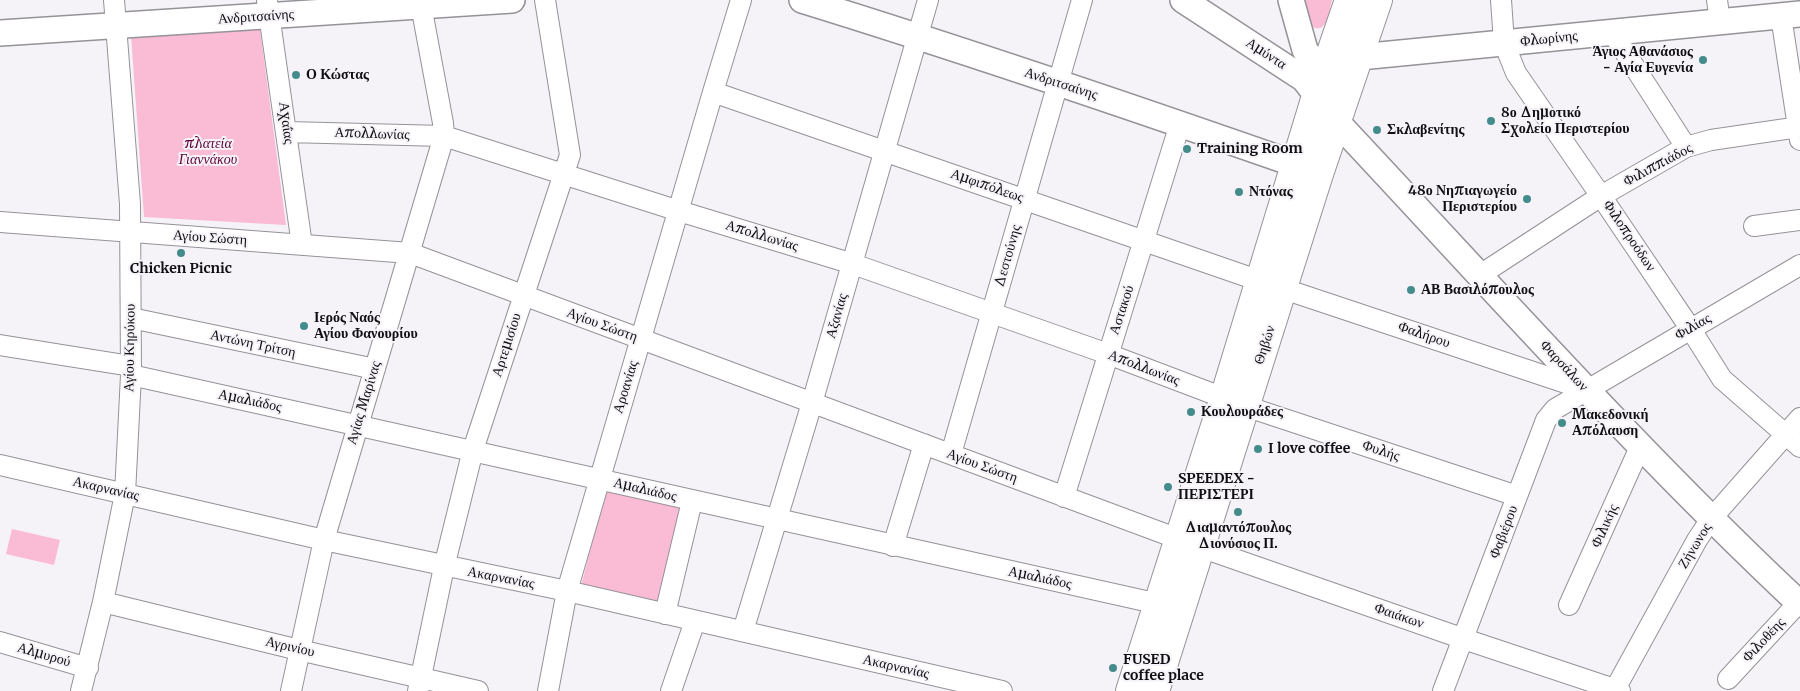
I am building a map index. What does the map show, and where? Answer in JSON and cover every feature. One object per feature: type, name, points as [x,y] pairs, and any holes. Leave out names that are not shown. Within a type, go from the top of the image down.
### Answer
[{"type":"main road","name":"Θηβών","points":[[1154,691],[1190,543],[1307,169],[1316,96],[1349,0]]},
{"type":"main road","name":"Θηβών","points":[[1307,169],[1336,121],[1378,0]]},
{"type":"main road","name":"Θηβών","points":[[1130,691],[1159,604],[1190,543]]},
{"type":"street","name":"Αγίου Κηρύκου","points":[[81,691],[103,602],[125,494],[131,370],[131,232],[114,0]]},
{"type":"street","name":"Ανδριτσαίνης","points":[[0,33],[116,26],[269,8],[512,0]]},
{"type":"street","name":"Αρτεμισίου","points":[[420,684],[444,567],[473,450],[570,155],[545,0]]},
{"type":"street","name":"Αροανίας","points":[[548,691],[566,591],[741,0]]},
{"type":"street","name":"Ανδριτσαίνης","points":[[802,0],[918,36],[1307,169]]},
{"type":"street","name":"Αξανίας","points":[[743,631],[853,264],[928,0]]},
{"type":"street","name":"Δεστούνης","points":[[951,454],[1082,0]]},
{"type":"street","name":"Αμύντα","points":[[1183,0],[1304,79],[1336,121]]},
{"type":"street","points":[[1291,0],[1305,50],[1311,59],[1329,60]]},
{"type":"street","name":"Φιλοπροόδων","points":[[1501,0],[1504,43],[1516,73],[1602,196],[1722,379],[1793,441]]},
{"type":"street","name":"Αγίας Μαρίνας","points":[[291,691],[324,540],[444,136],[421,3]]},
{"type":"street","name":"Αχαΐας","points":[[269,8],[302,245]]},
{"type":"street","name":"Φλωρίνης","points":[[1329,60],[1612,32],[1719,11],[1790,15]]},
{"type":"street","points":[[1790,15],[1799,131]]},
{"type":"street","points":[[1612,32],[1686,147]]},
{"type":"street","name":"Αμφιπόλεως","points":[[713,92],[1272,284]]},
{"type":"street","name":"Φαρσάλων","points":[[1336,121],[1640,447],[1711,519],[1800,603]]},
{"type":"street","name":"Αστακού","points":[[1064,496],[1180,124]]},
{"type":"street","name":"Φιλιππιάδος","points":[[1480,274],[1602,196],[1686,147],[1711,140],[1799,131]]},
{"type":"street","name":"Απολλωνίας","points":[[287,132],[444,136],[853,264],[1108,354],[1234,402]]},
{"type":"street","points":[[1754,226],[1800,220]]},
{"type":"street","name":"Αγίου Σώστη","points":[[0,222],[410,253],[1190,543]]},
{"type":"street","name":"Φιλίας","points":[[1587,390],[1800,265]]},
{"type":"street","name":"Φαλήρου","points":[[1272,284],[1587,390]]},
{"type":"street","name":"Αντώνη Τρίτση","points":[[131,318],[375,369]]},
{"type":"street","name":"Αμαλιάδος","points":[[0,345],[131,370],[357,425],[1159,604]]},
{"type":"street","name":"Φαβιέρου","points":[[1443,691],[1546,420],[1555,408],[1587,390]]},
{"type":"street","name":"Φυλής","points":[[1234,402],[1517,496]]},
{"type":"street","name":"Ζήνωνος","points":[[1616,690],[1697,540],[1711,519],[1793,441],[1800,418]]},
{"type":"street","points":[[893,546],[924,444]]},
{"type":"street","name":"Φιλικής","points":[[1569,605],[1640,447]]},
{"type":"street","name":"Ακαρνανίας","points":[[0,465],[324,540],[444,567],[566,591],[1002,691]]},
{"type":"street","points":[[665,614],[692,501]]},
{"type":"street","name":"Φαιάκων","points":[[1190,543],[1616,690]]},
{"type":"street","name":"Αγρινίου","points":[[103,602],[299,650],[420,684],[478,691]]},
{"type":"street","name":"Φιλοθέης","points":[[1728,680],[1800,603]]},
{"type":"street","points":[[671,691],[695,621]]},
{"type":"street","name":"Αλμυρού","points":[[0,642],[88,668]]},
{"type":"green space","points":[[1304,0],[1332,0],[1328,16],[1321,28],[1311,26]]},
{"type":"green space","name":"πλατεία Γιαννάκου","points":[[260,29],[286,225],[144,217],[131,35]]},
{"type":"green space","points":[[606,489],[683,509],[658,606],[581,586]]},
{"type":"green space","points":[[12,529],[60,540],[54,565],[6,554]]},
{"type":"place","name":"Άγιος Αθανάσιος - Αγία Ευγενία","points":[[1703,60]]},
{"type":"place","name":"Ο Κώστας","points":[[296,75]]},
{"type":"place","name":"8ο Δημοτικό Σχολείο Περιστερίου","points":[[1491,121]]},
{"type":"place","name":"Σκλαβενίτης","points":[[1377,130]]},
{"type":"place","name":"Training Room","points":[[1187,149]]},
{"type":"place","name":"Ντόνας","points":[[1239,192]]},
{"type":"place","name":"48ο Νηπιαγωγείο Περιστερίου","points":[[1527,199]]},
{"type":"place","name":"Chicken Picnic","points":[[181,253]]},
{"type":"place","name":"ΑΒ Βασιλόπουλος","points":[[1411,290]]},
{"type":"place","name":"Ιερός Ναός Αγίου Φανουρίου","points":[[304,326]]},
{"type":"place","name":"Κουλουράδες","points":[[1191,412]]},
{"type":"place","name":"Μακεδονική Απόλαυση","points":[[1562,423]]},
{"type":"place","name":"I love coffee","points":[[1258,449]]},
{"type":"place","name":"SPEEDEX - ΠΕΡΙΣΤΕΡΙ","points":[[1168,487]]},
{"type":"place","name":"Διαμαντόπουλος Διονύσιος Π.","points":[[1238,512]]},
{"type":"place","name":"FUSED coffee place","points":[[1113,668]]}]
